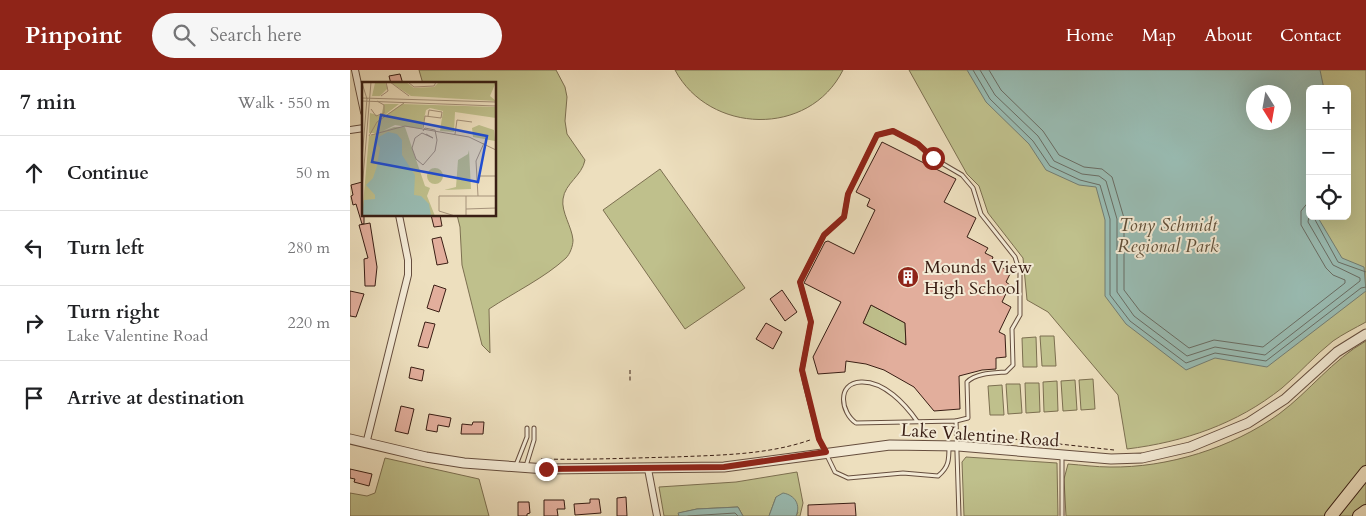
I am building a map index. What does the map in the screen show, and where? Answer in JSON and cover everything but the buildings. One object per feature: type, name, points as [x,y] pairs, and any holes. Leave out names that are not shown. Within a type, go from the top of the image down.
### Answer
[{"type":"highway","points":[[1331,516],[1366,472]]},
{"type":"highway","points":[[1358,516],[1366,511]]},
{"type":"street","points":[[354,70],[362,104]]},
{"type":"street","points":[[366,444],[408,274],[408,260],[399,216]]},
{"type":"street","name":"Lake Valentine Road","points":[[350,439],[426,457],[515,469],[526,465],[648,469],[742,466],[826,452],[890,445],[953,446],[1111,459],[1142,458],[1190,447],[1218,438],[1263,414],[1285,399],[1337,352],[1366,334]]},
{"type":"street","points":[[648,469],[657,516]]},
{"type":"lane","points":[[917,421],[900,400],[870,383],[855,384],[844,395],[844,408],[856,423],[956,421],[968,418],[967,382],[969,379],[988,373],[1006,372],[1013,365],[1012,329],[1020,315],[1018,265],[1015,257],[981,214],[973,188],[962,174],[933,158],[918,144],[893,131],[886,131],[877,135],[848,194],[844,217],[824,235],[800,282],[811,322],[802,370],[819,439],[834,472],[840,476],[848,478],[883,474],[923,474],[938,476],[946,470],[949,461],[956,421]]},
{"type":"lane","points":[[515,469],[527,437],[527,428]]},
{"type":"lane","points":[[526,465],[534,440],[534,428]]},
{"type":"lane","points":[[953,446],[959,516]]},
{"type":"lane","points":[[1062,456],[1062,516]]},
{"type":"path","points":[[630,370],[630,383]]},
{"type":"path","points":[[968,434],[1117,450]]},
{"type":"path","points":[[526,465],[537,459],[654,458],[740,454],[784,448],[810,440]]},
{"type":"green space","points":[[419,70],[556,70],[565,87],[567,97],[565,121],[567,134],[585,160],[581,171],[564,193],[563,199],[573,240],[570,252],[566,258],[549,272],[489,309],[490,353],[482,345],[462,265],[460,227],[457,216],[496,216],[496,82],[422,82]]},
{"type":"green space","points":[[675,70],[843,70],[827,92],[807,108],[784,117],[759,120],[734,116],[711,107],[691,91]]},
{"type":"green space","name":"Tony Schmidt Regional Park","points":[[909,70],[1366,70],[1366,322],[1333,341],[1282,388],[1247,412],[1189,436],[1169,442],[1127,449],[1118,395],[1048,312],[1027,300],[1023,258],[988,213],[979,186],[967,174]]},
{"type":"green space","points":[[660,169],[745,288],[685,329],[603,210]]},
{"type":"green space","points":[[871,305],[905,323],[906,345],[863,323]]},
{"type":"green space","points":[[1040,336],[1054,336],[1056,366],[1042,366]]},
{"type":"green space","points":[[1036,337],[1037,367],[1023,367],[1022,338]]},
{"type":"green space","points":[[1366,341],[1366,468],[1328,516],[1066,516],[1064,479],[1068,464],[1110,467],[1154,464],[1198,454],[1220,446],[1241,437],[1279,414],[1342,357]]},
{"type":"green space","points":[[1093,379],[1095,409],[1081,410],[1079,380]]},
{"type":"green space","points":[[1075,380],[1077,410],[1063,411],[1061,381]]},
{"type":"green space","points":[[1057,381],[1058,411],[1044,412],[1043,382]]},
{"type":"green space","points":[[1025,383],[1039,383],[1040,412],[1026,413]]},
{"type":"green space","points":[[1006,384],[1020,384],[1022,413],[1008,414]]},
{"type":"green space","points":[[1002,385],[1004,415],[990,415],[988,386]]},
{"type":"green space","points":[[966,457],[1057,463],[1058,516],[964,516],[962,462]]},
{"type":"green space","points":[[385,458],[479,479],[489,516],[350,516],[350,493],[367,496],[375,493]]},
{"type":"green space","points":[[797,472],[803,503],[800,516],[796,516],[798,512],[776,497],[769,516],[743,516],[738,507],[697,509],[679,513],[679,516],[664,516],[659,487],[736,482]]},
{"type":"green space","points":[[1366,480],[1366,507],[1355,516],[1337,516]]},
{"type":"water","name":"Tony Schmidt Regional Park","points":[[967,70],[1320,70],[1323,85],[1306,85],[1306,220],[1319,220],[1342,258],[1364,267],[1366,291],[1267,367],[1215,358],[1186,370],[1126,324],[1105,296],[1105,220],[1096,187],[1079,185],[1046,170],[1029,144],[986,102]]},
{"type":"water","points":[[783,493],[791,496],[796,501],[798,508],[796,516],[769,516],[776,497]]},
{"type":"water","points":[[738,507],[743,516],[679,516],[678,513],[697,509]]},
{"type":"place","name":"Mounds View High School","points":[[908,277]]},
{"type":"route","points":[[546,469],[648,469],[742,466],[826,452],[819,439],[802,370],[811,322],[800,282],[824,235],[844,217],[848,194],[877,135],[886,131],[893,131],[918,144],[933,158]]}]
